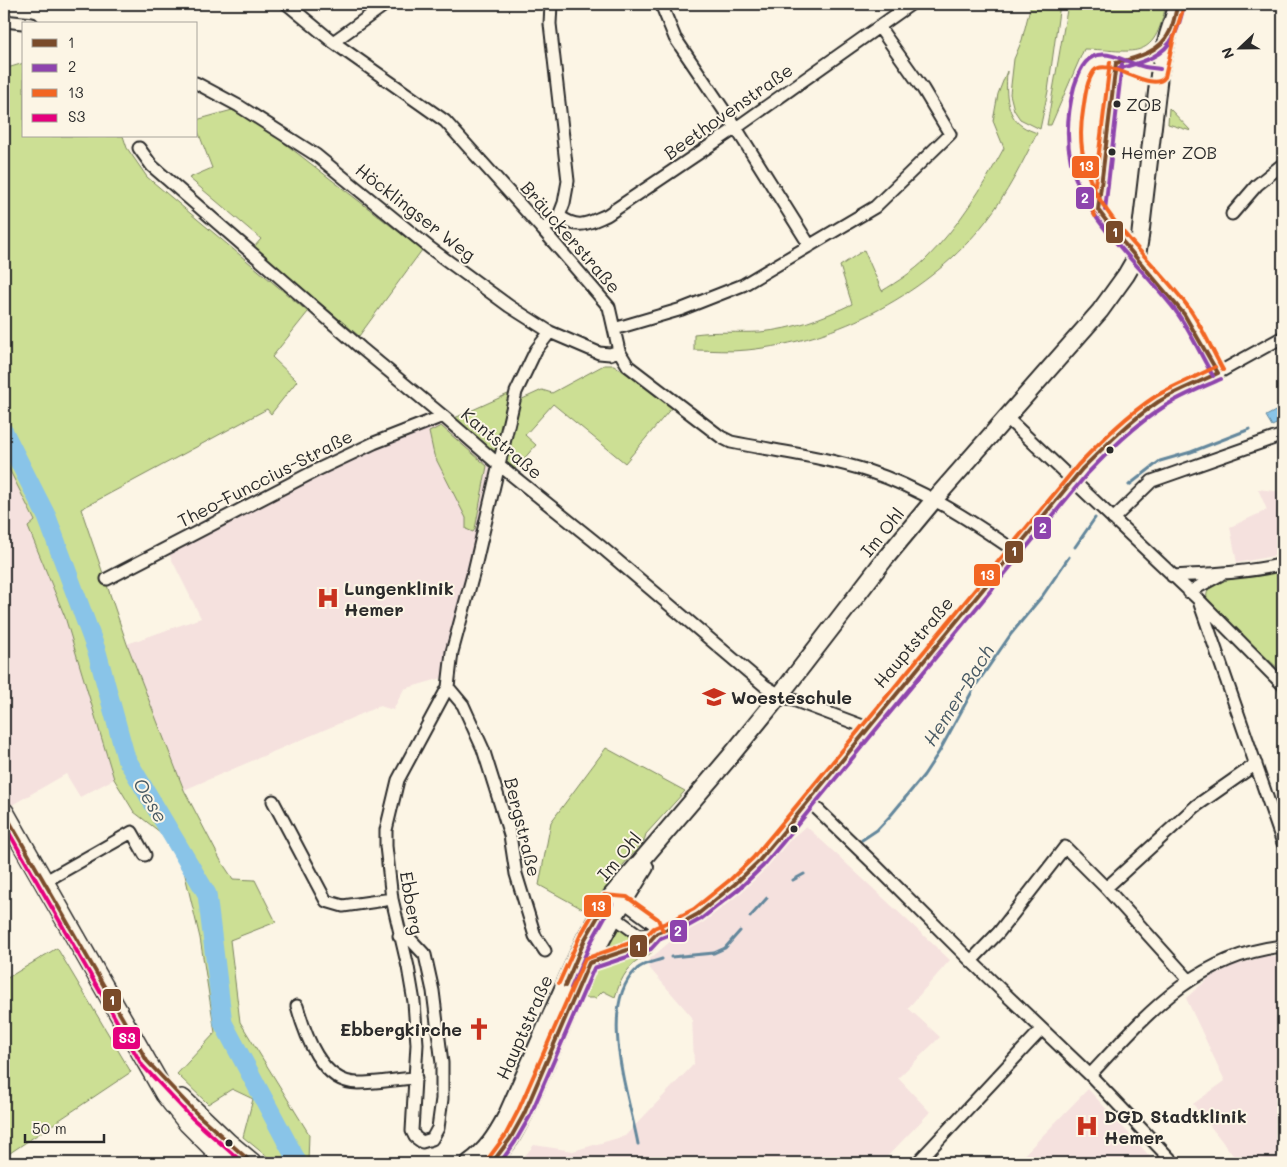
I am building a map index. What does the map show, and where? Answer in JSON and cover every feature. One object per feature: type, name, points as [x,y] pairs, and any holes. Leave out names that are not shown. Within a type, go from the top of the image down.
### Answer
[{"type":"main road","points":[[1137,256],[1144,214],[1158,74],[1178,4]]},
{"type":"main road","name":"Im Ohl","points":[[607,901],[780,695],[884,560],[933,501],[1100,311],[1137,256]]},
{"type":"main road","points":[[4,812],[165,1094],[188,1123],[228,1163]]},
{"type":"main road","name":"Im Ohl","points":[[624,902],[661,837]]},
{"type":"main road","name":"Hauptstraße","points":[[493,1163],[510,1139],[524,1114],[525,1092],[585,939],[607,901]]},
{"type":"main road","name":"Hauptstraße","points":[[469,1163],[481,1154],[494,1138],[525,1092],[589,963],[624,902]]},
{"type":"main road","points":[[147,1061],[197,1114],[252,1163]]},
{"type":"street","name":"Bräuckerstraße","points":[[287,4],[333,42],[445,120],[609,307],[619,351],[628,366],[721,437],[731,442],[868,471],[922,493],[1015,551]]},
{"type":"street","points":[[333,42],[386,4]]},
{"type":"street","points":[[543,230],[559,216],[564,203],[568,181],[550,24],[551,4]]},
{"type":"street","points":[[662,4],[675,38],[736,128],[810,246]]},
{"type":"street","name":"Beethovenstraße","points":[[559,216],[566,222],[583,226],[607,215],[736,128],[911,4]]},
{"type":"street","points":[[4,21],[22,23]]},
{"type":"street","points":[[614,329],[682,308],[743,285],[875,207],[950,134],[923,89],[879,27]]},
{"type":"street","name":"Höcklingser Weg","points":[[198,84],[239,106],[316,154],[430,248],[509,306],[550,332],[599,353],[610,354],[619,351]]},
{"type":"street","name":"Kantstraße","points":[[139,148],[152,166],[361,348],[765,686],[780,695],[868,728]]},
{"type":"street","points":[[1232,214],[1257,185],[1283,164]]},
{"type":"street","points":[[1137,256],[1181,308],[1218,373]]},
{"type":"street","points":[[448,687],[452,652],[474,571],[517,388],[536,350],[550,332]]},
{"type":"street","name":"Hauptstraße","points":[[614,917],[639,935],[657,933],[678,926],[698,914],[735,884],[758,862],[1072,480],[1105,444],[1160,402],[1283,338]]},
{"type":"street","name":"Theo-Funccius-Straße","points":[[107,579],[317,470],[374,443],[443,416]]},
{"type":"street","points":[[1007,418],[1194,596],[1283,685]]},
{"type":"street","points":[[1113,519],[1152,481],[1283,435]]},
{"type":"street","points":[[1172,576],[1224,573],[1283,564]]},
{"type":"street","points":[[1194,596],[1224,573]]},
{"type":"street","points":[[1194,596],[1283,843]]},
{"type":"street","name":"Ebberg","points":[[399,936],[410,939],[425,955],[434,990],[442,1063],[442,1099],[438,1128],[432,1139],[422,1142],[414,1137],[412,1131],[417,1044],[414,1002],[408,967],[399,936],[392,899],[386,830],[398,780],[448,687]]},
{"type":"street","name":"Bergstraße","points":[[448,687],[463,705],[482,749],[510,835],[516,874],[536,936],[546,951]]},
{"type":"street","points":[[1106,888],[1196,806],[1256,764]]},
{"type":"street","points":[[273,801],[326,901],[343,906],[392,899]]},
{"type":"street","points":[[809,801],[1090,1075],[1174,1163]]},
{"type":"street","points":[[44,882],[132,832],[146,855]]},
{"type":"street","points":[[971,961],[999,932],[1065,847],[1106,888],[1189,980]]},
{"type":"street","points":[[614,917],[607,901],[624,902],[654,924],[657,933]]},
{"type":"street","name":"Hauptstraße","points":[[589,963],[648,943],[657,933]]},
{"type":"street","points":[[1090,1075],[1164,1000],[1189,980],[1212,967],[1238,956],[1283,946]]},
{"type":"street","points":[[297,1006],[304,1032],[324,1065],[334,1076],[358,1083],[416,1078]]},
{"type":"street","points":[[917,1163],[1042,1029]]},
{"type":"shaded area","name":"Lungenklinik Hemer","points":[[439,422],[495,470],[471,577],[442,678],[404,689],[393,710],[380,706],[184,790],[127,644],[201,618],[169,554],[376,448]]},
{"type":"shaded area","points":[[4,459],[35,522],[28,527],[65,617],[114,779],[80,797],[66,774],[12,805],[4,790]]},
{"type":"shaded area","points":[[1258,489],[1283,492],[1283,554],[1237,563],[1230,527],[1267,510]]},
{"type":"shaded area","points":[[806,826],[950,960],[908,1008],[940,1037],[898,1078],[930,1112],[881,1163],[519,1163],[534,1145],[573,1151],[625,1136],[694,1064],[692,1017],[645,963]]},
{"type":"shaded area","points":[[1265,956],[1283,956],[1283,1163],[1239,1163],[1193,1104],[1225,1081],[1186,998],[1210,977],[1235,965]]},
{"type":"shaded area","name":"DGD Stadtklinik Hemer","points":[[1088,1089],[1156,1163],[1016,1163]]},
{"type":"green space","points":[[1031,4],[1060,4],[1048,91],[1040,129],[1020,119],[1014,110],[1010,94],[1014,59],[1022,40]]},
{"type":"green space","points":[[1068,4],[1166,4],[1161,23],[1148,45],[1129,51],[1084,49],[1051,125],[1047,125]]},
{"type":"green space","points":[[22,64],[22,138],[124,138],[127,148],[147,177],[308,312],[272,357],[297,381],[271,414],[267,409],[81,509],[127,644],[184,790],[221,861],[233,879],[255,880],[276,922],[230,940],[240,1022],[309,1134],[308,1163],[275,1163],[243,1137],[253,1099],[232,1089],[208,1104],[177,1074],[215,1033],[200,938],[184,871],[160,832],[134,812],[114,779],[65,617],[28,527],[35,521],[4,459],[4,69]]},
{"type":"green space","points":[[1007,71],[1008,101],[1012,115],[1022,126],[1037,133],[1014,178],[994,211],[963,247],[938,270],[910,291],[880,309],[848,324],[815,336],[781,345],[747,350],[694,350],[694,334],[760,332],[796,326],[852,304],[840,266],[864,250],[882,291],[921,263],[949,234],[979,192],[1004,148],[993,121],[998,94]]},
{"type":"green space","points":[[1169,108],[1191,131],[1168,124]]},
{"type":"green space","points":[[236,109],[261,125],[422,250],[359,336],[254,247],[261,239],[189,178],[212,168],[198,131],[198,119]]},
{"type":"green space","points":[[604,365],[614,365],[673,406],[625,463],[553,404],[525,435],[536,445],[513,471],[501,462],[518,401],[542,390],[552,393]]},
{"type":"green space","points":[[508,394],[513,394],[497,461],[449,418],[457,417]]},
{"type":"green space","points":[[441,426],[487,466],[473,532],[466,529],[466,518],[434,455],[429,432]]},
{"type":"green space","points":[[1283,569],[1283,673],[1207,602],[1207,596],[1208,590],[1213,583]]},
{"type":"green space","points":[[606,748],[685,791],[646,834],[644,841],[623,865],[590,913],[539,885],[551,822]]},
{"type":"green space","points":[[613,923],[656,949],[630,967],[621,981],[615,997],[603,991],[596,998],[578,998]]},
{"type":"green space","points":[[57,948],[131,1072],[4,1157],[4,980]]},
{"type":"water","points":[[1283,407],[1283,421],[1272,426],[1266,416]]},
{"type":"waterway","name":"Hemer-Bach","points":[[1129,485],[1160,461],[1191,452],[1250,429]]},
{"type":"waterway","name":"Oese","points":[[4,432],[47,517],[97,652],[126,758],[207,894],[223,1023],[298,1163]]},
{"type":"waterway","name":"Hemer-Bach","points":[[1075,547],[1095,518]]},
{"type":"waterway","name":"Hemer-Bach","points":[[862,840],[877,830],[924,775],[939,752],[974,688],[1011,634],[1043,595],[1069,557]]},
{"type":"waterway","name":"Hemer-Bach","points":[[793,880],[804,874]]},
{"type":"waterway","name":"Hemer-Bach","points":[[750,917],[767,898]]},
{"type":"waterway","name":"Hemer-Bach","points":[[671,957],[714,953],[725,948],[740,931]]},
{"type":"waterway","name":"Hemer-Bach","points":[[638,1144],[619,1054],[617,1029],[619,1006],[625,985],[637,969],[662,959]]},
{"type":"transit line","name":"1","points":[[1116,63],[1147,53],[1161,44],[1171,28],[1178,4]]},
{"type":"transit line","name":"2","points":[[1118,69],[1150,58],[1164,50],[1176,33],[1184,6]]},
{"type":"transit line","name":"13","points":[[1184,6],[1174,37],[1165,77],[1159,81],[1150,81],[1109,68],[1100,67],[1094,71],[1089,80],[1085,96],[1081,142],[1086,169],[1097,194],[1129,239],[1186,304],[1223,370]]},
{"type":"transit line","name":"2","points":[[1160,69],[1139,66],[1110,55],[1098,55],[1088,60],[1077,77],[1074,87],[1068,125],[1070,157],[1078,186],[1092,211],[1110,235],[1175,310],[1213,376]]},
{"type":"transit line","name":"13","points":[[1095,216],[1092,209],[1110,62]]},
{"type":"transit line","name":"1","points":[[1116,63],[1098,210],[1184,314],[1218,373]]},
{"type":"transit line","name":"2","points":[[1105,210],[1122,64]]},
{"type":"transit line","name":"13","points":[[488,1159],[505,1136],[518,1111],[585,959],[644,938],[654,928],[694,909],[731,879],[753,858],[774,833],[1078,465],[1115,428],[1145,403],[1163,392],[1215,367]]},
{"type":"transit line","name":"1","points":[[492,1163],[510,1139],[524,1114],[589,963],[648,943],[657,933],[678,925],[698,914],[735,884],[758,862],[779,837],[1082,469],[1109,442],[1148,409],[1180,390],[1218,373]]},
{"type":"transit line","name":"2","points":[[500,1163],[530,1116],[594,968],[651,949],[661,938],[701,919],[739,889],[763,866],[1087,474],[1104,456],[1162,408],[1191,392],[1221,379]]},
{"type":"transit line","name":"1","points":[[4,812],[147,1061],[197,1114],[252,1163]]},
{"type":"transit line","name":"S3","points":[[4,824],[142,1065],[192,1118],[243,1163]]},
{"type":"transit line","name":"13","points":[[559,983],[580,936],[604,895],[627,897],[658,919],[663,931]]},
{"type":"transit line","name":"1","points":[[565,986],[585,939],[607,901]]},
{"type":"transit line","name":"2","points":[[571,988],[591,942],[612,904]]},
{"type":"place","name":"ZOB","points":[[1117,104]]},
{"type":"place","name":"Hemer ZOB","points":[[1112,152]]},
{"type":"place","name":"Lungenklinik Hemer","points":[[328,598]]},
{"type":"place","name":"Woesteschule","points":[[714,697]]},
{"type":"place","name":"Ebbergkirche","points":[[479,1029]]},
{"type":"place","name":"DGD Stadtklinik Hemer","points":[[1087,1126]]}]
